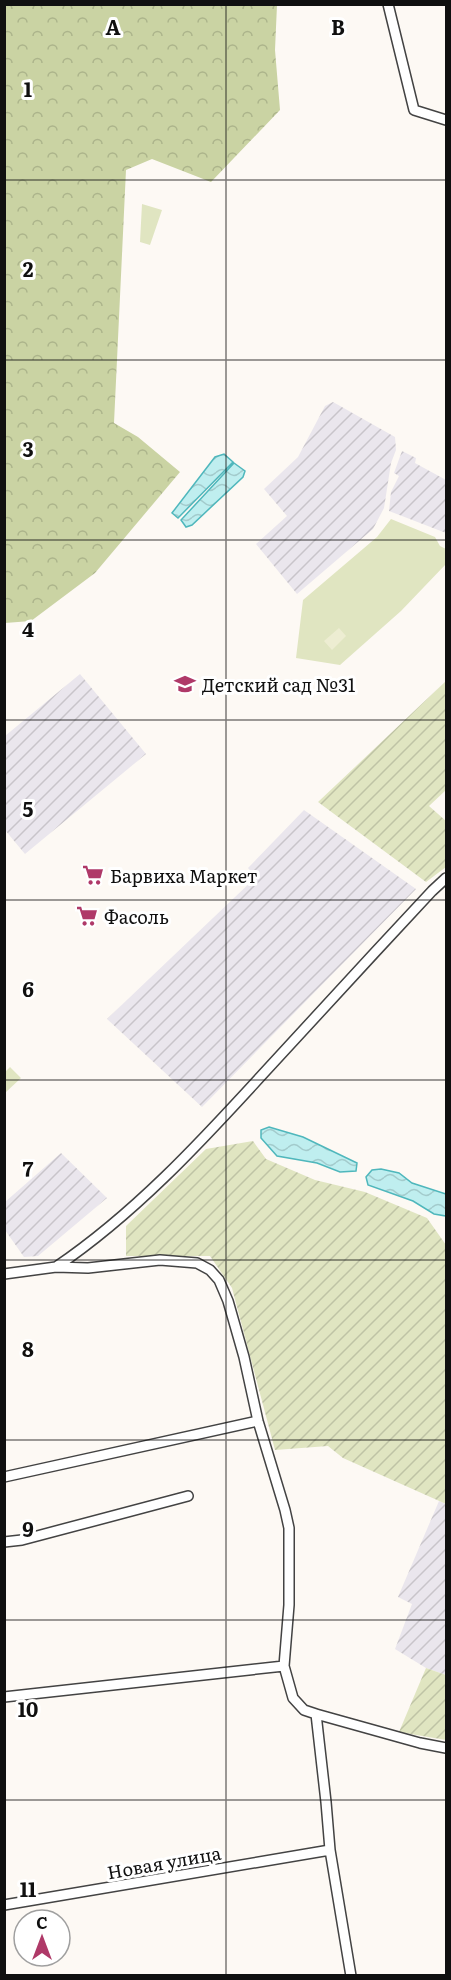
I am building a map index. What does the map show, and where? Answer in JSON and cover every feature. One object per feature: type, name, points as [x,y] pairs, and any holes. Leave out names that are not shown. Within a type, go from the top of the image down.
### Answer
[{"type":"street","points":[[388,4],[414,110],[447,120]]},
{"type":"street","points":[[56,1267],[86,1246],[133,1207],[180,1164],[432,891],[447,878]]},
{"type":"street","points":[[4,1274],[56,1267],[88,1268],[160,1260],[197,1263],[210,1270],[219,1280],[228,1301],[258,1421],[289,1528],[289,1605],[284,1666],[293,1698],[304,1710],[316,1714],[420,1743],[447,1748]]},
{"type":"street","points":[[4,1477],[258,1421]]},
{"type":"street","points":[[4,1542],[21,1540],[188,1496]]},
{"type":"street","points":[[4,1697],[284,1666]]},
{"type":"street","points":[[316,1714],[330,1850],[351,1976]]},
{"type":"street","name":"Новая улица","points":[[4,1905],[330,1850]]},
{"type":"shaded area","points":[[333,402],[395,437],[396,450],[391,463],[384,508],[373,529],[297,594],[256,544],[287,516],[264,489],[298,457],[325,406]]},
{"type":"shaded area","points":[[402,451],[416,458],[415,463],[446,480],[446,533],[389,511],[391,492],[399,476],[394,473]]},
{"type":"shaded area","points":[[80,674],[146,754],[25,854],[5,830],[5,736]]},
{"type":"shaded area","points":[[304,810],[416,889],[202,1107],[107,1019],[256,877],[248,868]]},
{"type":"shaded area","points":[[61,1153],[107,1198],[38,1256],[24,1257],[5,1230],[5,1202]]},
{"type":"shaded area","points":[[439,1501],[446,1504],[446,1675],[426,1668],[395,1649],[412,1604],[398,1597]]},
{"type":"green space","points":[[5,4],[277,5],[275,50],[280,110],[211,182],[152,159],[126,170],[114,423],[138,437],[180,472],[95,573],[31,621],[5,623]]},
{"type":"green space","points":[[142,204],[162,210],[150,245],[140,242]]},
{"type":"green space","points":[[391,519],[435,537],[440,546],[446,549],[446,564],[401,611],[340,665],[296,658],[303,600],[377,537]]},
{"type":"green space","points":[[339,628],[346,636],[332,650],[324,641]]},
{"type":"green space","points":[[446,681],[446,790],[429,806],[446,821],[446,867],[426,882],[318,802]]},
{"type":"green space","points":[[10,1067],[21,1078],[5,1093],[5,1072]]},
{"type":"green space","points":[[253,1141],[266,1159],[315,1180],[365,1192],[427,1218],[446,1245],[446,1504],[343,1458],[328,1446],[275,1450],[232,1288],[210,1256],[126,1256],[126,1226],[206,1149]]},
{"type":"green space","points":[[426,1668],[446,1675],[446,1740],[399,1732]]},
{"type":"water","points":[[224,454],[233,462],[178,518],[172,513],[215,457]]},
{"type":"water","points":[[234,463],[245,471],[243,477],[192,525],[186,527],[181,520]]},
{"type":"water","points":[[269,1127],[303,1137],[357,1163],[356,1171],[340,1172],[317,1163],[277,1156],[261,1138],[261,1130]]},
{"type":"water","points":[[381,1169],[399,1173],[412,1183],[446,1194],[446,1216],[434,1214],[413,1201],[368,1185],[366,1177],[372,1170]]},
{"type":"place","name":"Детский сад №31","points":[[185,684]]},
{"type":"place","name":"Барвиха Маркет","points":[[93,875]]},
{"type":"place","name":"Фасоль","points":[[87,916]]}]
